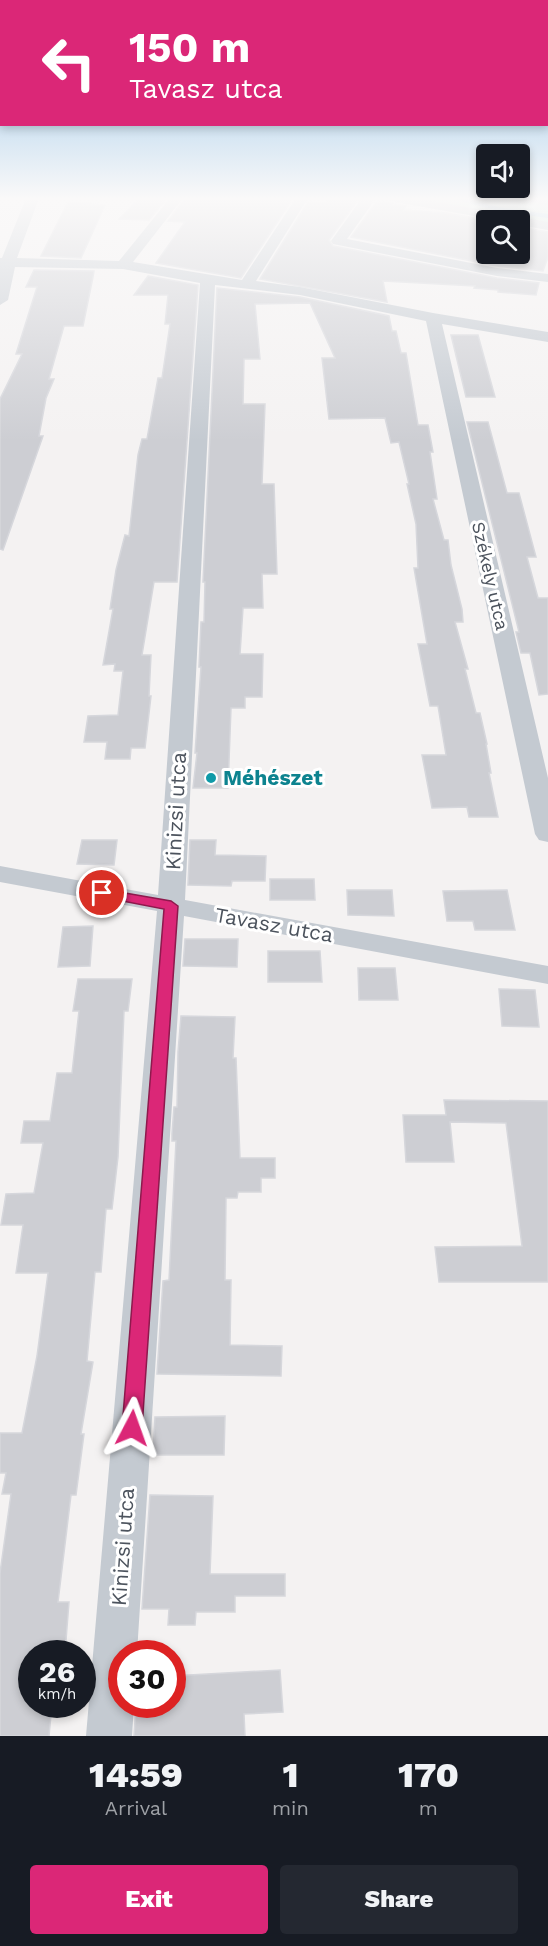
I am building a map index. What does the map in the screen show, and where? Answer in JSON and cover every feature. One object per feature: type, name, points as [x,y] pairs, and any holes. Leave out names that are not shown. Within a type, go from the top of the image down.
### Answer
[{"type":"street","points":[[0,300],[2,279]]},
{"type":"street","points":[[202,279],[300,291],[433,318],[548,336]]},
{"type":"street","points":[[247,284],[250,279]]},
{"type":"street","name":"Kinizsi utca","points":[[109,1736],[171,906],[208,280]]},
{"type":"street","name":"Székely utca","points":[[433,318],[548,834]]},
{"type":"street","name":"Tavasz utca","points":[[0,874],[548,975]]},
{"type":"building","points":[[30,279],[92,279],[83,326],[64,326],[49,379],[54,379],[46,398],[39,436],[43,436],[3,550],[0,549],[0,399],[22,354],[16,354],[37,287],[26,287]]},
{"type":"building","points":[[146,279],[165,279],[198,285],[177,582],[154,582],[142,655],[151,655],[149,696],[151,696],[145,748],[131,748],[130,759],[105,759],[107,742],[84,742],[88,716],[118,715],[123,671],[114,671],[115,664],[103,665],[113,609],[110,609],[116,570],[125,535],[129,536],[138,455],[142,439],[147,439],[158,378],[162,378],[170,324],[165,324],[168,295],[134,295]]},
{"type":"building","points":[[260,279],[506,279],[539,283],[536,295],[498,292],[498,290],[474,288],[475,286],[383,281],[387,302]]},
{"type":"building","points":[[217,288],[300,297],[389,316],[392,331],[396,331],[401,353],[406,353],[418,425],[428,425],[437,499],[433,499],[444,540],[448,540],[451,565],[462,609],[463,622],[455,622],[468,669],[465,669],[476,713],[480,713],[487,744],[491,773],[489,773],[498,817],[469,817],[467,807],[432,808],[422,755],[446,755],[438,706],[430,706],[418,644],[427,644],[414,568],[418,568],[416,524],[399,442],[391,443],[385,418],[329,419],[322,358],[335,358],[310,303],[255,304],[260,359],[244,359],[243,404],[265,404],[262,484],[274,484],[277,574],[262,574],[263,608],[243,608],[240,654],[263,654],[262,697],[245,697],[245,708],[231,708],[228,788],[193,788],[197,753],[195,753],[201,667],[199,667],[201,622],[204,622],[205,582],[203,582]]},
{"type":"building","points":[[451,335],[478,335],[495,397],[466,397]]},
{"type":"building","points":[[467,422],[488,422],[507,493],[519,493],[536,557],[527,557],[538,598],[548,598],[548,694],[539,695],[530,653],[521,653],[516,632],[519,632]]},
{"type":"building","points":[[82,840],[117,840],[114,865],[77,864]]},
{"type":"building","points":[[190,840],[216,840],[215,855],[266,856],[265,881],[232,881],[231,886],[188,885]]},
{"type":"building","points":[[270,879],[314,879],[315,900],[270,900]]},
{"type":"building","points":[[347,890],[392,890],[394,916],[348,915]]},
{"type":"building","points":[[507,890],[515,930],[475,930],[473,921],[447,921],[443,891]]},
{"type":"building","points":[[93,926],[90,966],[58,967],[63,927]]},
{"type":"building","points":[[185,939],[238,939],[237,967],[183,966]]},
{"type":"building","points":[[268,951],[320,951],[322,982],[268,982]]},
{"type":"building","points":[[358,968],[395,968],[398,1000],[359,1000]]},
{"type":"building","points":[[78,979],[132,979],[128,1011],[124,1011],[118,1157],[112,1209],[106,1209],[101,1272],[95,1272],[87,1361],[93,1362],[81,1434],[84,1434],[76,1495],[71,1495],[58,1602],[69,1602],[66,1640],[18,1640],[18,1718],[51,1718],[49,1736],[0,1736],[0,1573],[11,1494],[2,1494],[6,1473],[0,1473],[0,1433],[22,1433],[37,1356],[48,1273],[16,1273],[23,1225],[1,1225],[6,1194],[34,1193],[43,1143],[21,1143],[24,1121],[50,1121],[57,1073],[72,1073],[79,1011],[73,1011]]},
{"type":"building","points":[[499,989],[535,990],[539,1027],[502,1026]]},
{"type":"building","points":[[181,1016],[235,1017],[233,1058],[236,1058],[240,1158],[275,1158],[275,1178],[261,1178],[261,1192],[238,1192],[237,1198],[226,1198],[225,1280],[231,1280],[230,1345],[282,1346],[281,1376],[157,1374],[163,1281],[169,1280],[176,1141],[172,1141],[172,1134],[174,1107],[177,1107]]},
{"type":"building","points":[[444,1100],[548,1101],[548,1282],[439,1282],[435,1247],[522,1246],[506,1123],[450,1122],[454,1162],[406,1162],[403,1115],[446,1115]]},
{"type":"building","points":[[225,1416],[224,1455],[153,1455],[155,1417]]},
{"type":"building","points":[[150,1495],[213,1496],[210,1574],[285,1574],[285,1596],[235,1596],[235,1612],[196,1612],[195,1625],[168,1625],[169,1609],[142,1609]]},
{"type":"building","points":[[280,1670],[283,1712],[244,1714],[245,1736],[134,1736],[135,1718],[186,1718],[186,1675]]},
{"type":"place","name":"Méhészet","points":[[211,778]]},
{"type":"route","points":[[102,893],[171,906],[132,1428]]}]
